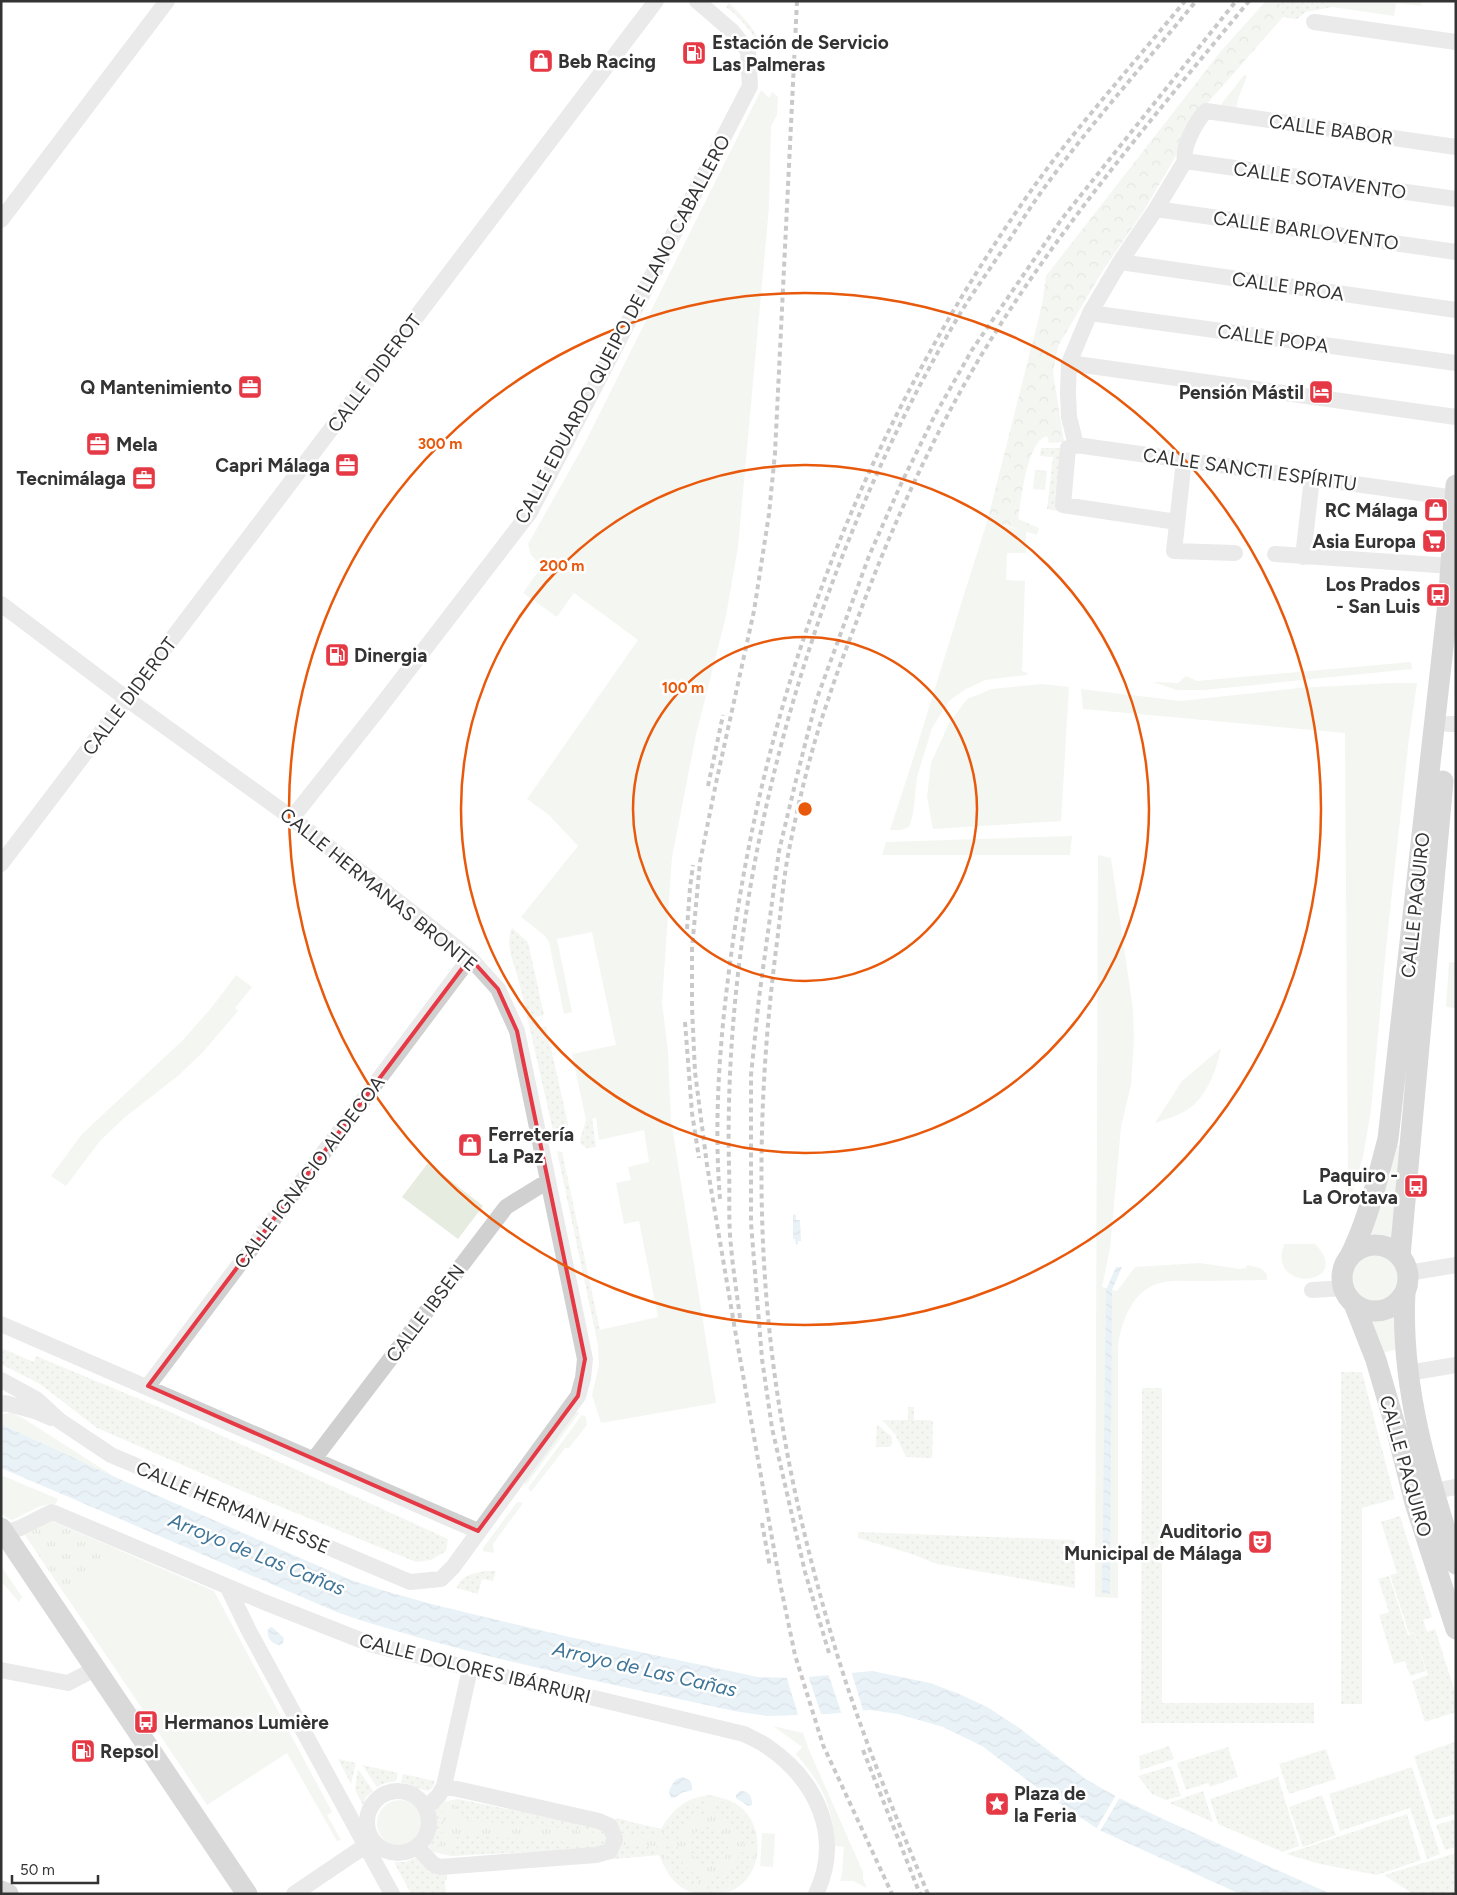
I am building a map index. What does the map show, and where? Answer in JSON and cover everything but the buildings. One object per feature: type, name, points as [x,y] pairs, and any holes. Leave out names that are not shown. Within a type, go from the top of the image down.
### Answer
[{"type":"main road","name":"CALLE PAQUIRO","points":[[1349,1258],[1359,1238],[1370,1205],[1388,1140],[1453,552],[1455,497]]},
{"type":"main road","name":"CALLE PAQUIRO","points":[[1456,657],[1452,724],[1404,1274],[1408,1384],[1433,1491],[1456,1564]]},
{"type":"main road","points":[[1379,1245],[1390,1249],[1404,1274],[1396,1304],[1382,1310],[1368,1310],[1349,1296],[1342,1280],[1343,1269],[1356,1250],[1379,1245]]},
{"type":"main road","name":"CALLE PAQUIRO","points":[[1349,1296],[1376,1360],[1415,1503],[1456,1629]]},
{"type":"main road","points":[[2,1537],[231,1894]]},
{"type":"main road","points":[[90,1672],[247,1894]]},
{"type":"main road","points":[[1,1891],[8,1894]]},
{"type":"street","points":[[1,220],[166,1]]},
{"type":"street","name":"CALLE DIDEROT","points":[[1,864],[656,1]]},
{"type":"street","name":"CALLE EDUARDO QUEIPO DE LLANO CABALLERO","points":[[292,818],[530,512],[750,86],[748,51],[732,31],[697,1]]},
{"type":"street","points":[[1314,22],[1456,42]]},
{"type":"street","name":"CALLE BABOR","points":[[1184,161],[1184,154],[1198,119],[1206,110],[1456,147]]},
{"type":"street","points":[[1177,522],[1063,505],[1068,448],[1076,444],[1069,417],[1070,363],[1090,313],[1184,161]]},
{"type":"street","name":"CALLE SOTAVENTO","points":[[1184,161],[1456,199]]},
{"type":"street","name":"CALLE BARLOVENTO","points":[[1156,209],[1456,252]]},
{"type":"street","name":"CALLE PROA","points":[[1120,262],[1456,310]]},
{"type":"street","name":"CALLE POPA","points":[[1090,313],[1456,364]]},
{"type":"street","points":[[1070,363],[1456,417]]},
{"type":"street","name":"CALLE SANCTI ESPÍRITU","points":[[1076,444],[1455,497]]},
{"type":"street","points":[[1184,460],[1174,551],[1235,554]]},
{"type":"street","points":[[1303,557],[1312,478]]},
{"type":"street","points":[[1275,554],[1303,557],[1453,552]]},
{"type":"street","name":"CALLE HERMANAS BRONTE","points":[[1,604],[127,699],[292,818],[470,958],[498,989],[517,1031],[585,1360],[583,1378],[578,1396],[453,1567],[441,1580],[410,1582]]},
{"type":"street","name":"CALLE IGNACIO ALDECOA","points":[[148,1386],[470,958]]},
{"type":"street","name":"CALLE IBSEN","points":[[314,1459],[506,1206],[548,1181]]},
{"type":"street","points":[[1404,1274],[1456,1265]]},
{"type":"street","points":[[1312,1290],[1349,1296]]},
{"type":"street","points":[[1,1324],[148,1386],[478,1531]]},
{"type":"street","points":[[1408,1373],[1456,1365]]},
{"type":"street","name":"CALLE HERMAN HESSE","points":[[1,1380],[36,1399],[60,1421],[111,1455],[410,1582]]},
{"type":"street","name":"CALLE HERMAN HESSE","points":[[1,1404],[35,1411],[60,1421]]},
{"type":"street","points":[[1433,1491],[1456,1487]]},
{"type":"street","name":"CALLE DOLORES IBÁRRURI","points":[[2,1537],[52,1512],[228,1588],[372,1645],[744,1734],[767,1746],[803,1779],[821,1810],[826,1835],[827,1862],[816,1894]]},
{"type":"street","points":[[228,1588],[249,1631],[368,1842],[392,1894]]},
{"type":"street","points":[[426,1808],[439,1795],[444,1786],[470,1669]]},
{"type":"street","points":[[1,1670],[68,1683],[90,1672]]},
{"type":"street","points":[[417,1847],[433,1864],[440,1867],[596,1855],[610,1851],[615,1839],[610,1826],[598,1821],[444,1786]]},
{"type":"street","points":[[398,1791],[406,1792],[421,1800],[429,1816],[428,1834],[417,1847],[408,1852],[398,1854],[388,1852],[368,1842],[367,1821],[369,1812],[374,1804],[386,1794],[398,1791]]},
{"type":"street","points":[[294,1894],[368,1842]]},
{"type":"highlighted area","points":[[470,958],[498,989],[517,1031],[585,1359],[578,1396],[478,1531],[148,1386]]},
{"type":"green space","points":[[1266,1],[1279,1],[1283,17],[1205,106],[1143,212],[1102,272],[1058,346],[1053,372],[1064,442],[1049,443],[1047,436],[1040,440],[1034,448],[1026,472],[1018,519],[1039,528],[1037,535],[1005,525],[987,522],[1042,305],[1046,276],[1221,51]]},
{"type":"green space","points":[[1279,1],[1335,1],[1332,2],[1332,7],[1306,12],[1297,19],[1283,17]]},
{"type":"green space","points":[[1422,1],[1421,6],[1396,3],[1394,16],[1332,7],[1332,2]]},
{"type":"green space","points":[[729,3],[750,26],[765,54],[748,28],[726,7]]},
{"type":"green space","points":[[1244,75],[1247,76],[1236,110],[1219,107]]},
{"type":"green space","points":[[761,90],[769,98],[772,92],[778,97],[777,115],[771,126],[769,207],[738,547],[726,616],[696,735],[672,857],[662,1002],[668,1052],[671,1120],[716,1403],[601,1423],[592,1395],[599,1365],[595,1331],[658,1317],[639,1221],[624,1224],[616,1183],[631,1180],[628,1167],[649,1162],[644,1130],[599,1140],[596,1118],[586,1120],[572,1054],[616,1045],[592,932],[557,939],[572,1012],[564,1014],[549,942],[544,935],[521,917],[578,846],[549,815],[527,799],[638,640],[574,593],[557,617],[523,593],[542,566],[531,555],[528,544],[585,443]]},
{"type":"green space","points":[[1041,448],[1063,448],[1058,511],[1047,509],[1053,457],[1040,456]]},
{"type":"green space","points":[[1035,470],[1047,471],[1045,490],[1033,489]]},
{"type":"green space","points":[[987,522],[1026,531],[1026,553],[1007,553],[1006,580],[1025,581],[1022,671],[1028,673],[1027,675],[985,680],[964,690],[949,701],[932,728],[917,777],[913,814],[909,827],[901,830],[890,830],[915,753]]},
{"type":"green space","points":[[1411,662],[1412,669],[1204,690],[1177,690],[1153,682],[1178,683],[1186,676],[1197,681]]},
{"type":"green space","points":[[1417,683],[1409,738],[1386,948],[1371,1110],[1363,1157],[1351,1196],[1348,1196],[1345,733],[1083,709],[1081,689],[1181,701],[1299,688]]},
{"type":"green space","points":[[1042,684],[1069,687],[1061,821],[933,829],[927,797],[931,763],[949,723],[967,699],[992,689]]},
{"type":"green space","points":[[1072,836],[1070,855],[882,855],[886,842]]},
{"type":"green space","points":[[1098,855],[1111,858],[1133,1009],[1134,1040],[1131,1085],[1121,1127],[1110,1248],[1102,1287],[1117,1291],[1135,1267],[1200,1263],[1240,1269],[1246,1268],[1247,1265],[1260,1268],[1267,1274],[1267,1280],[1178,1281],[1153,1285],[1137,1298],[1126,1315],[1118,1346],[1118,1598],[1095,1597]]},
{"type":"green space","points":[[512,928],[528,942],[544,1015],[536,1017],[539,1028],[546,1026],[568,1124],[562,1140],[555,1139],[518,977],[510,952],[509,940]]},
{"type":"green space","points":[[1449,962],[1456,963],[1456,1008],[1446,1007]]},
{"type":"green space","points":[[236,975],[252,987],[235,1008],[238,1011],[203,1052],[179,1075],[124,1118],[100,1141],[66,1186],[51,1176],[82,1134],[183,1040],[212,1007]]},
{"type":"green space","points":[[1221,1048],[1211,1080],[1197,1102],[1183,1112],[1155,1123],[1182,1081]]},
{"type":"green space","points":[[592,1118],[596,1147],[587,1148],[581,1144],[580,1140],[586,1120]]},
{"type":"green space","points":[[1392,1144],[1402,1146],[1397,1243],[1384,1237],[1365,1237]]},
{"type":"green space","points":[[557,1151],[562,1152],[600,1330],[595,1331]]},
{"type":"green space","points":[[428,1163],[483,1206],[458,1239],[402,1197]]},
{"type":"green space","points":[[1284,1244],[1315,1244],[1325,1258],[1325,1268],[1318,1275],[1308,1278],[1297,1277],[1287,1271],[1282,1260]]},
{"type":"green space","points":[[1369,1253],[1379,1253],[1392,1260],[1399,1273],[1399,1283],[1392,1296],[1379,1303],[1369,1303],[1360,1299],[1353,1292],[1349,1283],[1349,1273],[1353,1264],[1360,1257]]},
{"type":"green space","points":[[1398,1313],[1401,1348],[1383,1353],[1367,1319],[1386,1319]]},
{"type":"green space","points":[[1,1348],[34,1362],[36,1356],[168,1411],[448,1539],[446,1551],[431,1560],[416,1562],[254,1496],[97,1428],[40,1384],[1,1364]]},
{"type":"green space","points":[[1341,1372],[1362,1372],[1395,1499],[1362,1508],[1362,1704],[1341,1704]]},
{"type":"green space","points":[[1142,1388],[1162,1388],[1162,1703],[1314,1703],[1314,1723],[1141,1723]]},
{"type":"green space","points":[[908,1407],[914,1407],[914,1420],[930,1420],[933,1422],[932,1458],[906,1457],[895,1434],[882,1420],[908,1420]]},
{"type":"green space","points":[[578,1412],[526,1485],[524,1481],[574,1413]]},
{"type":"green space","points":[[11,1413],[21,1417],[115,1477],[1,1424],[1,1414]]},
{"type":"green space","points":[[582,1415],[586,1417],[587,1425],[569,1448],[565,1448],[531,1492],[528,1488]]},
{"type":"green space","points":[[877,1424],[892,1437],[890,1447],[876,1447]]},
{"type":"green space","points":[[1,1475],[58,1499],[56,1504],[44,1505],[12,1520],[7,1518],[1,1513]]},
{"type":"green space","points":[[517,1502],[523,1503],[493,1544],[494,1553],[483,1551],[483,1548]]},
{"type":"green space","points":[[1400,1516],[1432,1617],[1423,1620],[1427,1632],[1435,1629],[1456,1695],[1456,1712],[1425,1722],[1412,1681],[1428,1675],[1414,1632],[1409,1633],[1390,1575],[1397,1573],[1381,1522]]},
{"type":"green space","points":[[51,1521],[214,1591],[332,1812],[327,1815],[341,1840],[337,1841],[287,1753],[207,1805],[25,1535]]},
{"type":"green space","points":[[51,1521],[119,1550],[66,1596],[25,1535]]},
{"type":"green space","points":[[858,1532],[1075,1540],[1075,1588],[937,1564],[912,1554],[858,1538]]},
{"type":"green space","points":[[1,1566],[22,1597],[19,1602],[1,1581]]},
{"type":"green space","points":[[485,1571],[496,1571],[493,1581],[482,1579],[478,1594],[457,1588],[464,1578]]},
{"type":"green space","points":[[1389,1576],[1408,1635],[1414,1633],[1426,1671],[1410,1676],[1405,1661],[1394,1664],[1379,1615],[1389,1612],[1378,1579]]},
{"type":"green space","points":[[773,1726],[803,1733],[863,1872],[863,1879],[867,1888],[853,1881],[840,1881],[844,1847],[835,1846],[834,1832],[824,1796],[813,1776],[796,1754],[802,1747]]},
{"type":"green space","points":[[1455,1742],[1456,1814],[1435,1820],[1414,1756]]},
{"type":"green space","points":[[1169,1746],[1174,1759],[1140,1770],[1139,1756]]},
{"type":"green space","points":[[1228,1747],[1238,1777],[1210,1787],[1208,1783],[1186,1790],[1177,1763]]},
{"type":"green space","points":[[1326,1749],[1336,1779],[1289,1794],[1279,1764]]},
{"type":"green space","points":[[338,1759],[356,1763],[351,1784]]},
{"type":"green space","points":[[362,1765],[398,1773],[396,1781],[377,1787]]},
{"type":"green space","points":[[1171,1766],[1181,1796],[1166,1800],[1152,1794],[1138,1776]]},
{"type":"green space","points":[[1412,1767],[1440,1854],[1427,1859],[1410,1808],[1340,1831],[1329,1794]]},
{"type":"green space","points":[[358,1769],[373,1791],[366,1797],[363,1805],[355,1790]]},
{"type":"green space","points":[[403,1774],[435,1781],[429,1791],[401,1782]]},
{"type":"green space","points":[[1278,1777],[1299,1846],[1283,1852],[1218,1824],[1210,1799]]},
{"type":"green space","points":[[1203,1791],[1213,1822],[1169,1803]]},
{"type":"green space","points":[[709,1795],[720,1797],[738,1805],[748,1814],[754,1826],[757,1854],[754,1867],[747,1878],[737,1887],[719,1894],[696,1893],[676,1883],[666,1870],[659,1855],[612,1859],[621,1840],[615,1818],[661,1829],[680,1806],[693,1799]]},
{"type":"green space","points":[[1322,1795],[1336,1835],[1303,1847],[1289,1807]]},
{"type":"green space","points":[[457,1799],[605,1829],[609,1842],[451,1856],[429,1851],[436,1826],[434,1808],[439,1803]]},
{"type":"green space","points":[[457,1799],[605,1829],[609,1834],[585,1832],[585,1830],[460,1820],[455,1802]]},
{"type":"green space","points":[[395,1800],[405,1800],[419,1810],[423,1823],[419,1836],[413,1842],[405,1846],[395,1846],[381,1836],[377,1828],[377,1818],[387,1804]]},
{"type":"green space","points":[[704,1800],[704,1814],[695,1817],[687,1823],[678,1839],[663,1838],[669,1823],[678,1812],[696,1802]]},
{"type":"green space","points":[[714,1800],[723,1802],[742,1815],[751,1828],[755,1844],[741,1844],[738,1833],[732,1824],[713,1814]]},
{"type":"green space","points":[[439,1803],[443,1816],[443,1828],[438,1846],[434,1852],[429,1851],[429,1849],[436,1829],[434,1808]]},
{"type":"green space","points":[[1407,1814],[1421,1860],[1377,1875],[1320,1864],[1286,1854]]},
{"type":"green space","points":[[615,1819],[661,1829],[659,1837],[621,1833]]},
{"type":"green space","points":[[1456,1819],[1456,1847],[1445,1850],[1436,1825]]},
{"type":"green space","points":[[709,1827],[723,1832],[728,1846],[723,1860],[709,1865],[695,1860],[690,1846],[695,1832]]},
{"type":"green space","points":[[762,1833],[775,1834],[773,1867],[760,1866]]},
{"type":"green space","points":[[458,1834],[585,1844],[585,1841],[609,1842],[604,1848],[451,1856]]},
{"type":"green space","points":[[621,1845],[657,1846],[659,1855],[612,1859]]},
{"type":"green space","points":[[663,1846],[678,1847],[684,1865],[700,1876],[696,1890],[683,1883],[673,1873],[666,1861]]},
{"type":"green space","points":[[740,1852],[754,1854],[742,1876],[731,1885],[716,1891],[707,1892],[708,1878],[724,1873],[732,1867],[736,1863]]},
{"type":"green space","points":[[1456,1853],[1456,1894],[1413,1894],[1384,1875]]},
{"type":"green space","points":[[420,1856],[447,1872],[447,1880],[445,1880],[446,1894],[411,1894],[394,1862],[405,1862]]},
{"type":"water","points":[[793,1214],[796,1215],[796,1220],[800,1220],[801,1241],[798,1241],[796,1245],[795,1239],[793,1239]]},
{"type":"water","points":[[1116,1267],[1122,1267],[1112,1290],[1110,1594],[1102,1593],[1106,1290]]},
{"type":"water","name":"Arroyo de Las Cañas","points":[[1,1424],[115,1477],[351,1580],[435,1605],[565,1636],[758,1677],[797,1678],[872,1671],[930,1683],[987,1707],[1018,1727],[1087,1780],[1117,1797],[1331,1894],[1240,1894],[1099,1830],[1043,1792],[982,1746],[943,1727],[898,1714],[870,1710],[828,1714],[768,1716],[734,1711],[485,1655],[339,1613],[1,1468]]},
{"type":"water","points":[[272,1627],[284,1638],[283,1643],[280,1645],[274,1643],[268,1636],[269,1628]]},
{"type":"water","points":[[683,1777],[688,1779],[692,1785],[692,1790],[671,1798],[669,1792],[672,1784]]},
{"type":"water","points":[[740,1791],[749,1795],[752,1799],[752,1805],[748,1806],[736,1798]]},
{"type":"pier","points":[[851,1671],[864,1713],[842,1715],[828,1673]]},
{"type":"pier","points":[[786,1675],[808,1675],[822,1717],[799,1718]]},
{"type":"pier","points":[[1116,1795],[1120,1797],[1099,1833],[1095,1831]]},
{"type":"railway","points":[[797,1],[775,453],[769,514],[754,611],[700,862],[692,948],[695,1072],[707,1165],[735,1330],[780,1583],[795,1655],[823,1745],[892,1894]]},
{"type":"railway","points":[[720,1199],[717,1134],[719,1070],[733,941],[747,857],[765,774],[786,693],[812,614],[842,535],[875,459],[913,383],[955,308],[996,243],[1070,139],[1185,1]]},
{"type":"railway","points":[[740,1318],[730,1236],[729,1166],[731,1057],[741,946],[760,834],[787,724],[821,615],[861,509],[908,408],[961,312],[1036,199],[1067,157],[1196,1]]},
{"type":"railway","points":[[829,1653],[805,1572],[772,1428],[762,1359],[751,1223],[751,1075],[759,998],[779,851],[797,776],[816,701],[869,556],[901,484],[935,415],[972,350],[1061,220],[1236,1]]},
{"type":"railway","points":[[928,1894],[866,1739],[834,1644],[811,1562],[798,1506],[773,1363],[763,1243],[762,1123],[770,1002],[787,861],[797,812],[822,718],[869,588],[897,519],[963,386],[1043,261],[1109,173],[1249,1]]},
{"type":"railway","points":[[708,786],[723,715]]},
{"type":"railway","points":[[687,929],[693,865]]},
{"type":"railway","points":[[685,1022],[692,1113],[699,1158]]},
{"type":"railway","points":[[762,1523],[770,1567]]},
{"type":"railway","points":[[863,1750],[920,1894]]},
{"type":"place","name":"Estación de Servicio Las Palmeras","points":[[694,53]]},
{"type":"place","name":"Beb Racing","points":[[541,61]]},
{"type":"place","name":"Q Mantenimiento","points":[[250,387]]},
{"type":"place","name":"Pensión Mástil","points":[[1321,392]]},
{"type":"place","name":"Mela","points":[[98,444]]},
{"type":"place","name":"Capri Málaga","points":[[347,465]]},
{"type":"place","name":"Tecnimálaga","points":[[144,478]]},
{"type":"place","name":"RC Málaga","points":[[1436,510]]},
{"type":"place","name":"Asia Europa","points":[[1434,541]]},
{"type":"place","name":"Los Prados - San Luis","points":[[1438,595]]},
{"type":"place","name":"Dinergia","points":[[337,655]]},
{"type":"place","name":"Ferretería La Paz","points":[[470,1145]]},
{"type":"place","name":"Paquiro - La Orotava","points":[[1416,1186]]},
{"type":"place","name":"Auditorio Municipal de Málaga","points":[[1260,1542]]},
{"type":"place","name":"Hermanos Lumière","points":[[146,1722]]},
{"type":"place","name":"Repsol","points":[[83,1751]]},
{"type":"place","name":"Plaza de la Feria","points":[[997,1804]]}]
